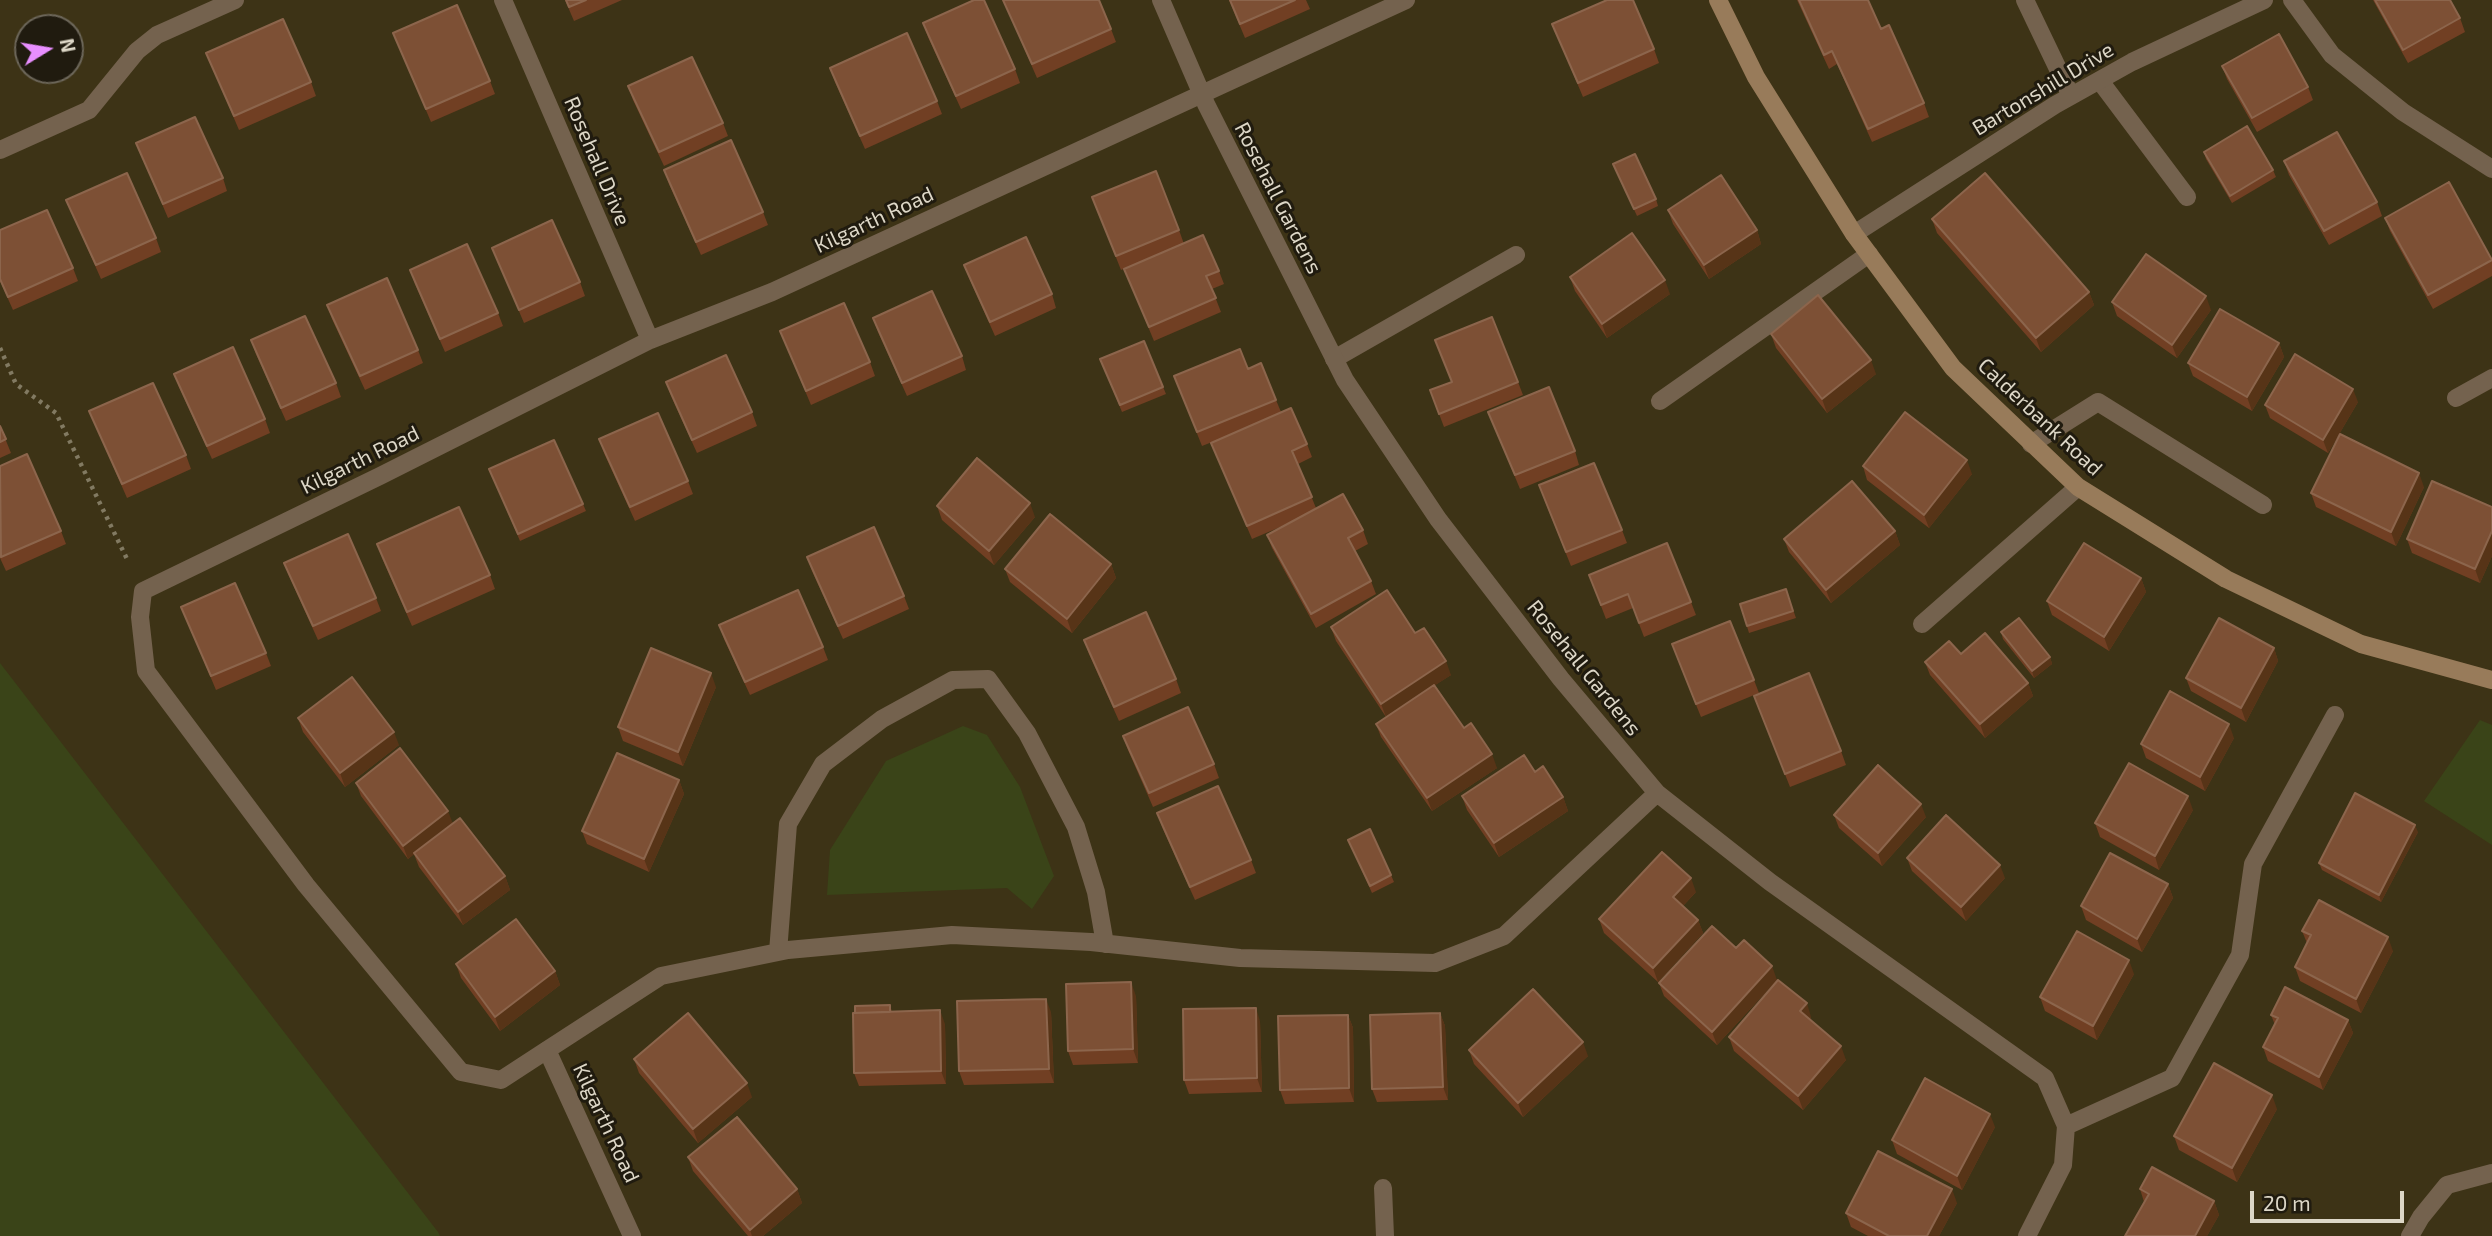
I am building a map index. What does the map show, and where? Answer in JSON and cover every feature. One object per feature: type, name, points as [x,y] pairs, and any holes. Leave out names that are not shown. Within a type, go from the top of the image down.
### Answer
[{"type":"street","points":[[0,150],[89,110],[137,51],[157,35],[236,0]]},
{"type":"street","name":"Rosehall Drive","points":[[503,0],[650,340]]},
{"type":"street","name":"Rosehall Gardens","points":[[1161,0],[1201,94],[1345,380],[1438,519],[1561,679],[1657,793],[1770,882],[2045,1078],[2066,1126],[2063,1165],[2027,1236]]},
{"type":"street","name":"Kilgarth Road","points":[[632,1236],[547,1050],[501,1080],[461,1072],[306,884],[146,671],[140,617],[143,591],[393,470],[650,340],[772,292],[1406,0]]},
{"type":"street","name":"Calderbank Road","points":[[1718,0],[1756,77],[1854,234],[1953,368],[2078,488],[2226,579],[2361,644],[2492,680]]},
{"type":"street","points":[[2025,0],[2071,96]]},
{"type":"street","name":"Bartonshill Drive","points":[[1854,234],[2071,96],[2132,62],[2264,0]]},
{"type":"street","points":[[2292,0],[2332,55],[2403,113],[2492,169]]},
{"type":"street","points":[[2100,80],[2187,197]]},
{"type":"street","points":[[1660,401],[1869,254]]},
{"type":"street","points":[[1334,359],[1516,255]]},
{"type":"street","points":[[2456,398],[2492,377]]},
{"type":"street","points":[[2031,444],[2098,402],[2263,506]]},
{"type":"street","points":[[1922,624],[2078,488]]},
{"type":"street","points":[[778,952],[788,824],[823,764],[882,719],[953,680],[988,679],[1027,733],[1076,827],[1096,892],[1105,944]]},
{"type":"street","points":[[2066,1126],[2172,1078],[2240,955],[2253,864],[2335,715]]},
{"type":"street","points":[[547,1050],[661,976],[778,952],[952,934],[1105,944],[1240,958],[1435,963],[1504,936],[1657,793]]},
{"type":"street","points":[[2410,1236],[2446,1185],[2492,1173]]},
{"type":"street","points":[[1384,1188],[1385,1236]]},
{"type":"path","points":[[0,348],[16,384],[56,413],[143,591]]},
{"type":"green space","points":[[0,663],[438,1232],[440,1236],[0,1236]]},
{"type":"green space","points":[[2480,720],[2492,725],[2492,845],[2424,801]]},
{"type":"green space","points":[[963,726],[987,735],[1020,787],[1054,876],[1032,909],[1007,888],[827,895],[830,850],[886,761]]},
{"type":"building","points":[[566,0],[586,0],[569,7]]},
{"type":"building","points":[[974,0],[984,0],[1015,69],[956,96],[923,23]]},
{"type":"building","points":[[1003,0],[1099,0],[1111,29],[1032,64]]},
{"type":"building","points":[[1230,0],[1295,0],[1240,24]]},
{"type":"building","points":[[1607,0],[1633,0],[1654,49],[1578,83],[1552,24]]},
{"type":"building","points":[[1799,0],[1868,0],[1881,29],[1889,25],[1924,103],[1868,129],[1832,51],[1824,55]]},
{"type":"building","points":[[2375,0],[2450,0],[2460,18],[2403,50]]},
{"type":"building","points":[[457,5],[490,81],[426,109],[393,33]]},
{"type":"building","points":[[283,19],[311,82],[234,116],[206,53]]},
{"type":"building","points":[[907,33],[937,101],[860,136],[830,68]]},
{"type":"building","points":[[2279,34],[2308,87],[2252,118],[2222,66]]},
{"type":"building","points":[[692,57],[723,123],[659,152],[628,86]]},
{"type":"building","points":[[195,117],[223,178],[163,204],[136,143]]},
{"type":"building","points":[[2247,126],[2273,170],[2230,196],[2204,152]]},
{"type":"building","points":[[2337,132],[2377,202],[2324,231],[2284,161]]},
{"type":"building","points":[[731,140],[763,212],[696,242],[664,170]]},
{"type":"building","points":[[1635,154],[1656,199],[1634,209],[1613,164]]},
{"type":"building","points":[[1156,171],[1179,230],[1116,256],[1092,197]]},
{"type":"building","points":[[127,173],[156,238],[96,265],[66,200]]},
{"type":"building","points":[[1985,173],[2089,292],[2036,338],[1932,219]]},
{"type":"building","points":[[1721,175],[1757,230],[1704,265],[1668,210]]},
{"type":"building","points":[[2449,182],[2492,260],[2428,295],[2385,218]]},
{"type":"building","points":[[47,210],[73,268],[8,297],[0,279],[0,230]]},
{"type":"building","points":[[552,220],[580,282],[519,310],[492,248]]},
{"type":"building","points":[[1632,233],[1665,280],[1602,324],[1570,277]]},
{"type":"building","points":[[1203,235],[1219,271],[1206,276],[1216,298],[1149,327],[1124,269]]},
{"type":"building","points":[[1026,237],[1052,294],[990,322],[964,265]]},
{"type":"building","points":[[467,244],[498,313],[440,339],[410,270]]},
{"type":"building","points":[[2146,254],[2206,296],[2172,345],[2112,302]]},
{"type":"building","points":[[387,278],[418,350],[360,376],[327,305]]},
{"type":"building","points":[[932,291],[962,356],[902,383],[873,318]]},
{"type":"building","points":[[1818,295],[1871,360],[1822,399],[1771,334]]},
{"type":"building","points":[[844,303],[870,362],[806,391],[780,331]]},
{"type":"building","points":[[2220,309],[2279,343],[2247,397],[2188,363]]},
{"type":"building","points":[[305,316],[336,383],[281,408],[251,340]]},
{"type":"building","points":[[1492,317],[1518,382],[1439,414],[1430,390],[1452,382],[1435,340]]},
{"type":"building","points":[[1144,341],[1163,387],[1120,405],[1100,359]]},
{"type":"building","points":[[233,347],[265,419],[207,446],[174,374]]},
{"type":"building","points":[[1240,349],[1248,369],[1261,363],[1276,400],[1197,432],[1174,376]]},
{"type":"building","points":[[2295,354],[2353,389],[2323,440],[2265,405]]},
{"type":"building","points":[[726,355],[752,412],[692,440],[666,382]]},
{"type":"building","points":[[153,383],[186,455],[122,484],[89,411]]},
{"type":"building","points":[[1549,387],[1575,451],[1515,475],[1488,412]]},
{"type":"building","points":[[1291,408],[1307,444],[1292,451],[1312,497],[1247,526],[1211,443]]},
{"type":"building","points":[[1905,412],[1967,460],[1924,515],[1863,466]]},
{"type":"building","points":[[658,413],[688,481],[630,507],[599,439]]},
{"type":"building","points":[[0,426],[6,439],[0,442]]},
{"type":"building","points":[[2340,434],[2419,473],[2391,532],[2311,493]]},
{"type":"building","points":[[554,440],[583,504],[518,534],[489,469]]},
{"type":"building","points":[[27,454],[61,531],[1,557],[0,466]]},
{"type":"building","points":[[977,458],[1030,503],[989,551],[937,506]]},
{"type":"building","points":[[1594,463],[1622,530],[1566,552],[1539,485]]},
{"type":"building","points":[[1852,481],[1895,531],[1826,590],[1784,539]]},
{"type":"building","points":[[2432,481],[2492,507],[2492,531],[2475,569],[2407,539]]},
{"type":"building","points":[[1343,494],[1363,530],[1348,538],[1371,581],[1311,614],[1267,535]]},
{"type":"building","points":[[459,507],[490,575],[407,612],[377,544]]},
{"type":"building","points":[[1050,514],[1111,564],[1067,619],[1005,569]]},
{"type":"building","points":[[874,527],[904,596],[838,626],[807,557]]},
{"type":"building","points":[[348,534],[376,598],[313,626],[284,563]]},
{"type":"building","points":[[1667,543],[1691,602],[1639,623],[1628,594],[1601,605],[1589,575]]},
{"type":"building","points":[[2084,543],[2141,578],[2104,637],[2047,601]]},
{"type":"building","points":[[235,583],[266,653],[211,676],[181,607]]},
{"type":"building","points":[[1786,589],[1793,611],[1747,626],[1740,604]]},
{"type":"building","points":[[798,590],[823,647],[745,682],[719,625]]},
{"type":"building","points":[[1387,590],[1415,633],[1424,628],[1446,661],[1381,704],[1331,627]]},
{"type":"building","points":[[1146,612],[1176,679],[1114,707],[1084,640]]},
{"type":"building","points":[[2019,618],[2050,657],[2032,671],[2001,632]]},
{"type":"building","points":[[2219,618],[2274,648],[2241,708],[2186,678]]},
{"type":"building","points":[[1730,621],[1754,680],[1696,704],[1672,644]]},
{"type":"building","points":[[1985,633],[2028,683],[1980,724],[1925,662],[1949,641],[1961,654]]},
{"type":"building","points":[[651,648],[711,673],[678,752],[618,727]]},
{"type":"building","points":[[1809,673],[1841,751],[1785,774],[1754,696]]},
{"type":"building","points":[[352,677],[394,732],[340,773],[298,718]]},
{"type":"building","points":[[1434,685],[1464,728],[1471,723],[1492,754],[1427,798],[1376,724]]},
{"type":"building","points":[[2170,691],[2229,724],[2200,777],[2141,744]]},
{"type":"building","points":[[1188,707],[1214,764],[1149,793],[1123,736]]},
{"type":"building","points":[[400,748],[448,811],[403,846],[356,783]]},
{"type":"building","points":[[617,753],[679,780],[644,859],[582,831]]},
{"type":"building","points":[[1524,755],[1535,772],[1543,766],[1563,797],[1494,843],[1462,796]]},
{"type":"building","points":[[2129,763],[2188,796],[2155,856],[2095,823]]},
{"type":"building","points":[[1878,765],[1921,804],[1878,853],[1834,815]]},
{"type":"building","points":[[1218,786],[1251,860],[1190,887],[1157,813]]},
{"type":"building","points":[[2355,793],[2415,825],[2379,895],[2319,863]]},
{"type":"building","points":[[1946,815],[2000,865],[1961,907],[1907,858]]},
{"type":"building","points":[[460,818],[505,876],[458,912],[414,853]]},
{"type":"building","points":[[1370,829],[1391,875],[1370,886],[1348,840]]},
{"type":"building","points":[[1662,852],[1691,878],[1673,897],[1698,920],[1653,968],[1599,919]]},
{"type":"building","points":[[2110,853],[2168,884],[2137,939],[2081,906]]},
{"type":"building","points":[[2319,900],[2388,937],[2356,999],[2295,967],[2311,935],[2302,931]]},
{"type":"building","points":[[516,919],[555,971],[495,1017],[456,964]]},
{"type":"building","points":[[1712,926],[1736,948],[1744,940],[1772,966],[1712,1032],[1659,983]]},
{"type":"building","points":[[2077,931],[2129,960],[2093,1026],[2040,997]]},
{"type":"building","points":[[1778,980],[1807,1003],[1800,1011],[1841,1046],[1798,1096],[1729,1037]]},
{"type":"building","points":[[1131,982],[1133,1049],[1068,1051],[1066,984]]},
{"type":"building","points":[[2285,987],[2348,1020],[2319,1077],[2263,1047],[2278,1018],[2271,1015]]},
{"type":"building","points":[[1533,989],[1583,1042],[1518,1103],[1469,1050]]},
{"type":"building","points":[[1046,999],[1049,1069],[959,1071],[957,1001]]},
{"type":"building","points":[[890,1005],[890,1012],[855,1013],[855,1006]]},
{"type":"building","points":[[1256,1008],[1257,1078],[1184,1080],[1183,1009]]},
{"type":"building","points":[[940,1010],[941,1071],[854,1073],[853,1013]]},
{"type":"building","points":[[688,1013],[747,1083],[693,1129],[634,1059]]},
{"type":"building","points":[[1440,1013],[1443,1087],[1372,1089],[1370,1015]]},
{"type":"building","points":[[1348,1015],[1349,1088],[1280,1090],[1278,1016]]},
{"type":"building","points":[[2214,1063],[2272,1095],[2232,1168],[2174,1136]]},
{"type":"building","points":[[1925,1078],[1990,1114],[1957,1176],[1892,1140]]},
{"type":"building","points":[[737,1117],[797,1189],[750,1230],[688,1157]]},
{"type":"building","points":[[1878,1151],[1952,1189],[1927,1236],[1889,1236],[1846,1213]]},
{"type":"building","points":[[2152,1167],[2214,1201],[2195,1236],[2125,1236],[2149,1194],[2140,1189]]}]
